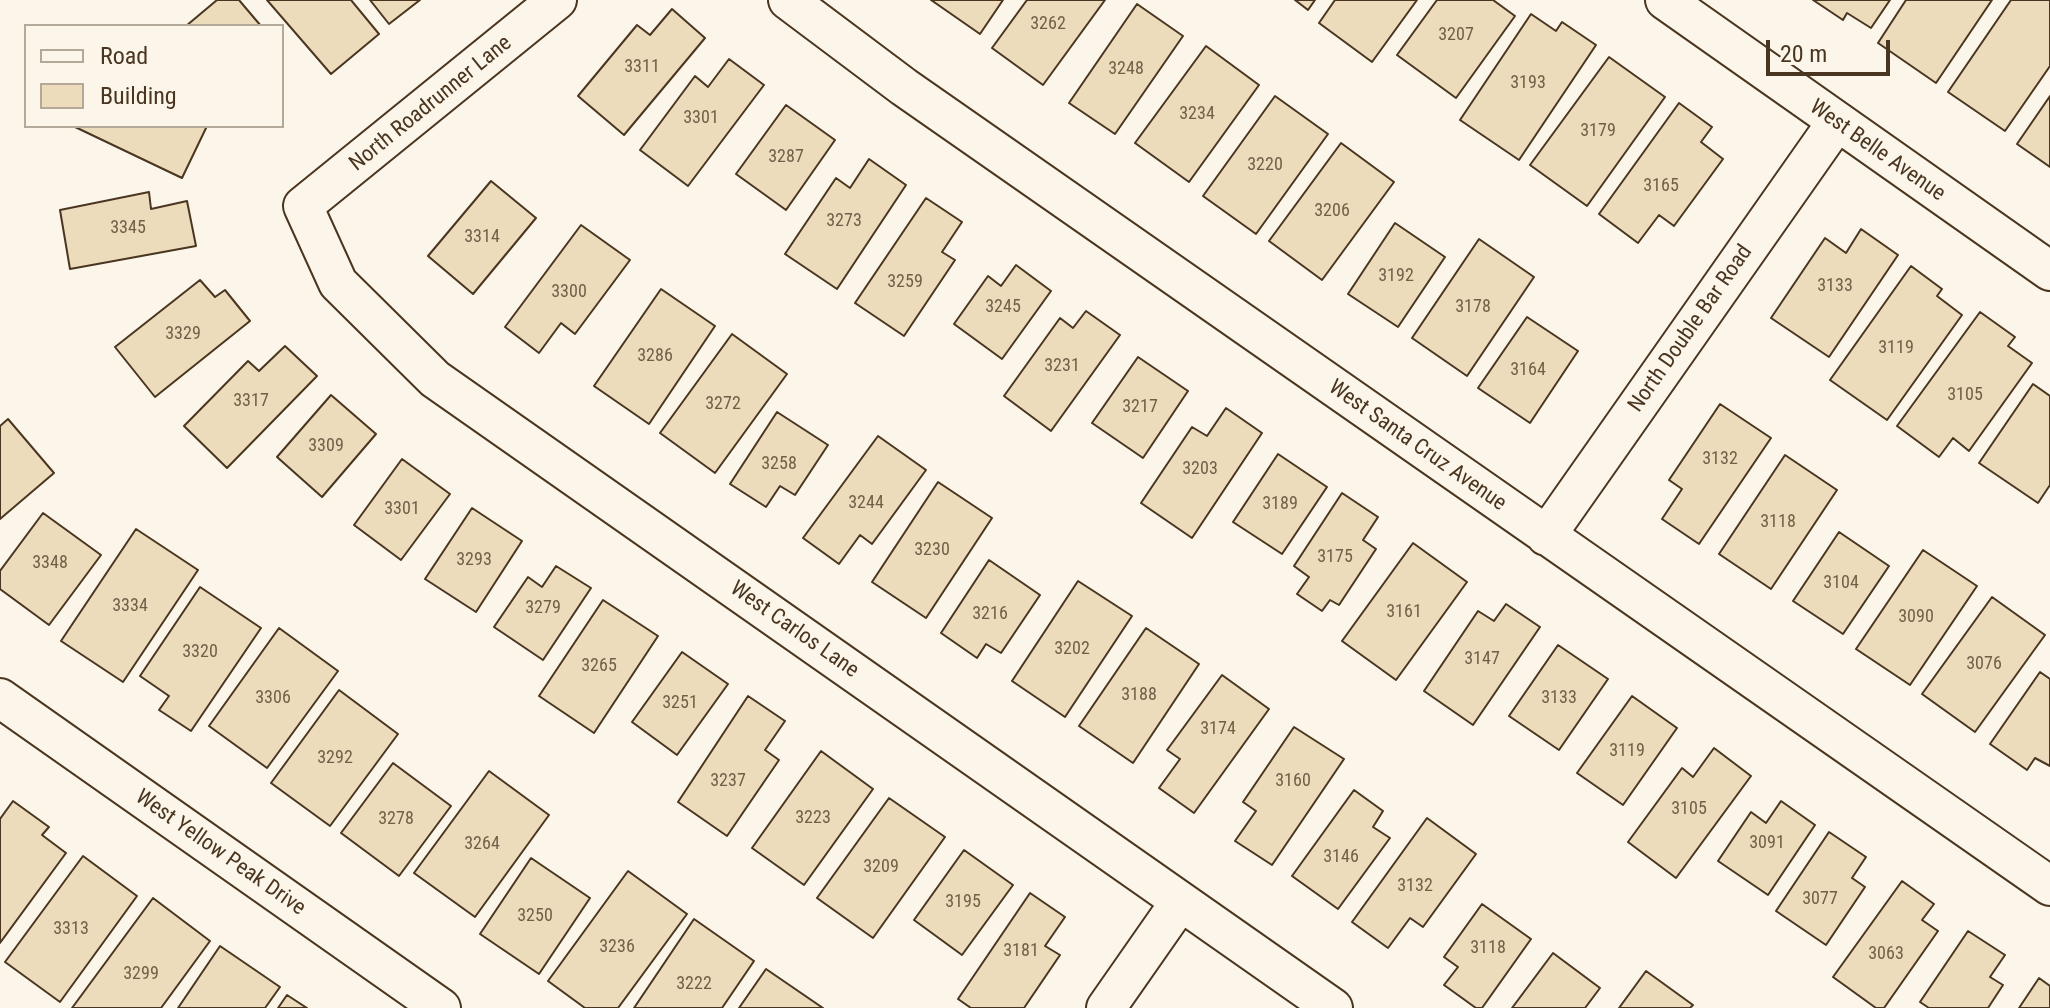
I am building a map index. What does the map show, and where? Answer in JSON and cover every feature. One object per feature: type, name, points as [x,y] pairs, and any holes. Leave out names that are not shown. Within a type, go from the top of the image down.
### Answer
[{"type":"street","name":"North Roadrunner Lane","points":[[303,206],[557,0]]},
{"type":"street","name":"West Santa Cruz Avenue","points":[[788,0],[904,87],[2050,886]]},
{"type":"street","name":"West Belle Avenue","points":[[1665,0],[2050,271]]},
{"type":"street","name":"North Double Bar Road","points":[[1546,536],[1836,123]]},
{"type":"street","name":"West Carlos Lane","points":[[303,206],[338,283],[435,379],[1333,1008]]},
{"type":"street","name":"West Yellow Peak Drive","points":[[0,698],[441,1008]]},
{"type":"street","points":[[1106,1008],[1180,902]]},
{"type":"building","points":[[217,0],[239,0],[259,24],[188,24]]},
{"type":"building","points":[[267,0],[351,0],[379,34],[331,74]]},
{"type":"building","points":[[370,0],[420,0],[389,24]]},
{"type":"building","points":[[931,0],[1003,0],[980,34]]},
{"type":"building","points":[[1027,0],[1105,0],[1043,85],[992,48]]},
{"type":"building","points":[[1295,0],[1315,0],[1308,10]]},
{"type":"building","points":[[1335,0],[1417,0],[1372,62],[1319,23]]},
{"type":"building","points":[[1437,0],[1493,0],[1515,16],[1456,98],[1397,55]]},
{"type":"building","points":[[1813,0],[1890,0],[1871,28],[1847,13],[1843,20]]},
{"type":"building","points":[[1906,0],[1992,0],[1936,83],[1878,43]]},
{"type":"building","points":[[2011,0],[2050,0],[2050,66],[2005,131],[1948,92]]},
{"type":"building","points":[[1137,4],[1183,36],[1115,134],[1069,103]]},
{"type":"building","points":[[672,9],[705,38],[624,135],[578,96],[637,25],[650,35]]},
{"type":"building","points":[[1531,14],[1556,31],[1562,22],[1596,45],[1519,160],[1460,120]]},
{"type":"building","points":[[1206,46],[1259,85],[1189,182],[1135,143]]},
{"type":"building","points":[[1609,57],[1665,97],[1587,206],[1530,165]]},
{"type":"building","points":[[729,59],[764,85],[688,186],[640,150],[695,76],[708,87]]},
{"type":"building","points":[[1275,96],[1328,134],[1256,234],[1203,196]]},
{"type":"building","points":[[2050,96],[2050,167],[2017,144]]},
{"type":"building","points":[[1679,103],[1712,127],[1701,142],[1723,159],[1674,226],[1659,215],[1638,243],[1599,214]]},
{"type":"building","points":[[786,105],[835,140],[786,210],[736,174]]},
{"type":"building","points":[[77,128],[206,128],[182,178]]},
{"type":"building","points":[[1341,143],[1394,182],[1322,280],[1269,241]]},
{"type":"building","points":[[869,159],[906,185],[837,289],[785,254],[836,178],[850,188]]},
{"type":"building","points":[[491,181],[536,218],[473,294],[428,256]]},
{"type":"building","points":[[149,192],[151,209],[187,201],[196,246],[70,269],[60,210]]},
{"type":"building","points":[[926,198],[962,222],[942,252],[955,260],[904,336],[855,303]]},
{"type":"building","points":[[1395,223],[1445,257],[1398,327],[1348,294]]},
{"type":"building","points":[[581,225],[630,260],[575,334],[561,323],[539,353],[505,327]]},
{"type":"building","points":[[1861,229],[1898,255],[1829,357],[1771,318],[1825,238],[1846,253]]},
{"type":"building","points":[[1479,239],[1534,277],[1467,376],[1412,338]]},
{"type":"building","points":[[1016,265],[1051,291],[1002,359],[954,324],[988,276],[1001,286]]},
{"type":"building","points":[[1911,266],[1942,289],[1937,296],[1962,315],[1887,420],[1830,380]]},
{"type":"building","points":[[200,280],[215,297],[225,290],[250,321],[155,397],[115,347]]},
{"type":"building","points":[[661,289],[715,326],[649,424],[594,386]]},
{"type":"building","points":[[1086,311],[1120,335],[1051,431],[1004,396],[1060,318],[1073,328]]},
{"type":"building","points":[[1980,312],[2015,337],[2008,346],[2032,363],[1969,451],[1953,438],[1939,457],[1897,426]]},
{"type":"building","points":[[1527,317],[1578,351],[1530,423],[1478,388]]},
{"type":"building","points":[[732,334],[787,374],[715,473],[660,433]]},
{"type":"building","points":[[285,346],[317,376],[227,468],[184,426],[248,361],[259,371]]},
{"type":"building","points":[[1138,357],[1188,391],[1143,458],[1092,423]]},
{"type":"building","points":[[2033,384],[2050,396],[2050,485],[2038,503],[1979,463]]},
{"type":"building","points":[[331,395],[376,434],[322,497],[277,457]]},
{"type":"building","points":[[1720,404],[1771,438],[1699,544],[1662,519],[1682,489],[1669,480]]},
{"type":"building","points":[[1226,408],[1262,433],[1192,538],[1141,503],[1192,427],[1207,436]]},
{"type":"building","points":[[777,412],[828,445],[795,495],[780,486],[766,507],[730,484]]},
{"type":"building","points":[[8,419],[54,473],[0,519],[0,426]]},
{"type":"building","points":[[878,436],[926,470],[872,544],[860,535],[839,564],[803,538]]},
{"type":"building","points":[[1278,454],[1327,487],[1282,554],[1233,522]]},
{"type":"building","points":[[1785,455],[1837,490],[1771,589],[1719,554]]},
{"type":"building","points":[[402,459],[450,494],[401,560],[354,525]]},
{"type":"building","points":[[938,482],[992,518],[926,618],[872,582]]},
{"type":"building","points":[[1342,493],[1378,517],[1363,540],[1376,549],[1339,605],[1330,600],[1322,611],[1297,594],[1309,577],[1294,566]]},
{"type":"building","points":[[472,508],[522,541],[476,612],[425,579]]},
{"type":"building","points":[[43,513],[101,555],[49,625],[0,589],[0,571]]},
{"type":"building","points":[[136,529],[198,570],[123,682],[61,641]]},
{"type":"building","points":[[1839,532],[1889,566],[1843,634],[1793,601]]},
{"type":"building","points":[[1413,543],[1467,582],[1396,680],[1342,641]]},
{"type":"building","points":[[1923,550],[1977,586],[1910,685],[1856,649]]},
{"type":"building","points":[[989,560],[1040,595],[1001,653],[986,644],[977,658],[941,633]]},
{"type":"building","points":[[556,566],[591,588],[543,660],[494,627],[528,577],[542,587]]},
{"type":"building","points":[[1078,581],[1132,616],[1065,717],[1012,681]]},
{"type":"building","points":[[200,587],[261,628],[191,731],[159,710],[169,696],[140,676]]},
{"type":"building","points":[[1992,597],[2045,635],[1975,732],[1922,694]]},
{"type":"building","points":[[603,600],[658,636],[594,733],[539,696]]},
{"type":"building","points":[[1506,604],[1540,627],[1473,725],[1424,691],[1478,611],[1494,621]]},
{"type":"building","points":[[279,628],[338,671],[267,768],[209,726]]},
{"type":"building","points":[[1146,628],[1199,664],[1133,763],[1079,726]]},
{"type":"building","points":[[1558,645],[1608,679],[1559,750],[1509,716]]},
{"type":"building","points":[[682,652],[728,684],[677,755],[632,722]]},
{"type":"building","points":[[2040,672],[2050,679],[2050,766],[2035,758],[2027,770],[1990,744]]},
{"type":"building","points":[[1222,675],[1269,709],[1194,813],[1159,788],[1180,759],[1167,750]]},
{"type":"building","points":[[339,690],[398,734],[330,826],[271,783]]},
{"type":"building","points":[[748,696],[785,721],[765,750],[779,760],[727,836],[678,802]]},
{"type":"building","points":[[1632,696],[1677,728],[1623,805],[1577,773]]},
{"type":"building","points":[[1294,727],[1344,759],[1272,865],[1235,841],[1256,811],[1243,802]]},
{"type":"building","points":[[1714,748],[1751,776],[1676,878],[1628,842],[1682,768],[1693,777]]},
{"type":"building","points":[[821,751],[873,789],[804,885],[752,848]]},
{"type":"building","points":[[393,763],[451,806],[399,876],[341,833]]},
{"type":"building","points":[[489,771],[549,815],[475,917],[414,873]]},
{"type":"building","points":[[1354,790],[1383,811],[1373,827],[1390,838],[1338,909],[1292,876]]},
{"type":"building","points":[[889,798],[945,837],[873,938],[817,898]]},
{"type":"building","points":[[13,801],[49,827],[42,835],[66,853],[0,943],[0,819]]},
{"type":"building","points":[[1781,801],[1815,825],[1768,895],[1718,861],[1751,812],[1766,823]]},
{"type":"building","points":[[1427,818],[1476,854],[1423,927],[1410,918],[1388,948],[1352,922]]},
{"type":"building","points":[[1829,832],[1866,857],[1852,878],[1865,887],[1826,945],[1776,911]]},
{"type":"building","points":[[964,850],[1013,885],[962,955],[914,920]]},
{"type":"building","points":[[83,856],[137,896],[60,1002],[5,962]]},
{"type":"building","points":[[531,858],[590,898],[539,974],[480,934]]},
{"type":"building","points":[[628,871],[687,914],[618,1008],[585,1008],[548,981]]},
{"type":"building","points":[[1902,881],[1934,904],[1922,920],[1938,931],[1884,1008],[1876,1008],[1833,977]]},
{"type":"building","points":[[1030,893],[1065,917],[1045,946],[1060,955],[1024,1008],[971,1008],[958,999]]},
{"type":"building","points":[[153,898],[210,941],[161,1008],[72,1008]]},
{"type":"building","points":[[1482,904],[1531,939],[1482,1008],[1476,1008],[1444,985],[1458,967],[1444,957]]},
{"type":"building","points":[[694,919],[754,961],[722,1008],[634,1008]]},
{"type":"building","points":[[1968,931],[2005,955],[1990,977],[2003,985],[1988,1008],[1929,1008],[1920,1002]]},
{"type":"building","points":[[220,946],[280,987],[265,1008],[178,1008]]},
{"type":"building","points":[[1553,953],[1600,988],[1585,1008],[1512,1008]]},
{"type":"building","points":[[766,969],[823,1008],[739,1008]]},
{"type":"building","points":[[1646,971],[1693,1005],[1690,1008],[1619,1008]]},
{"type":"building","points":[[2039,978],[2050,986],[2050,1008],[2019,1008]]},
{"type":"building","points":[[287,995],[307,1008],[278,1008]]}]
